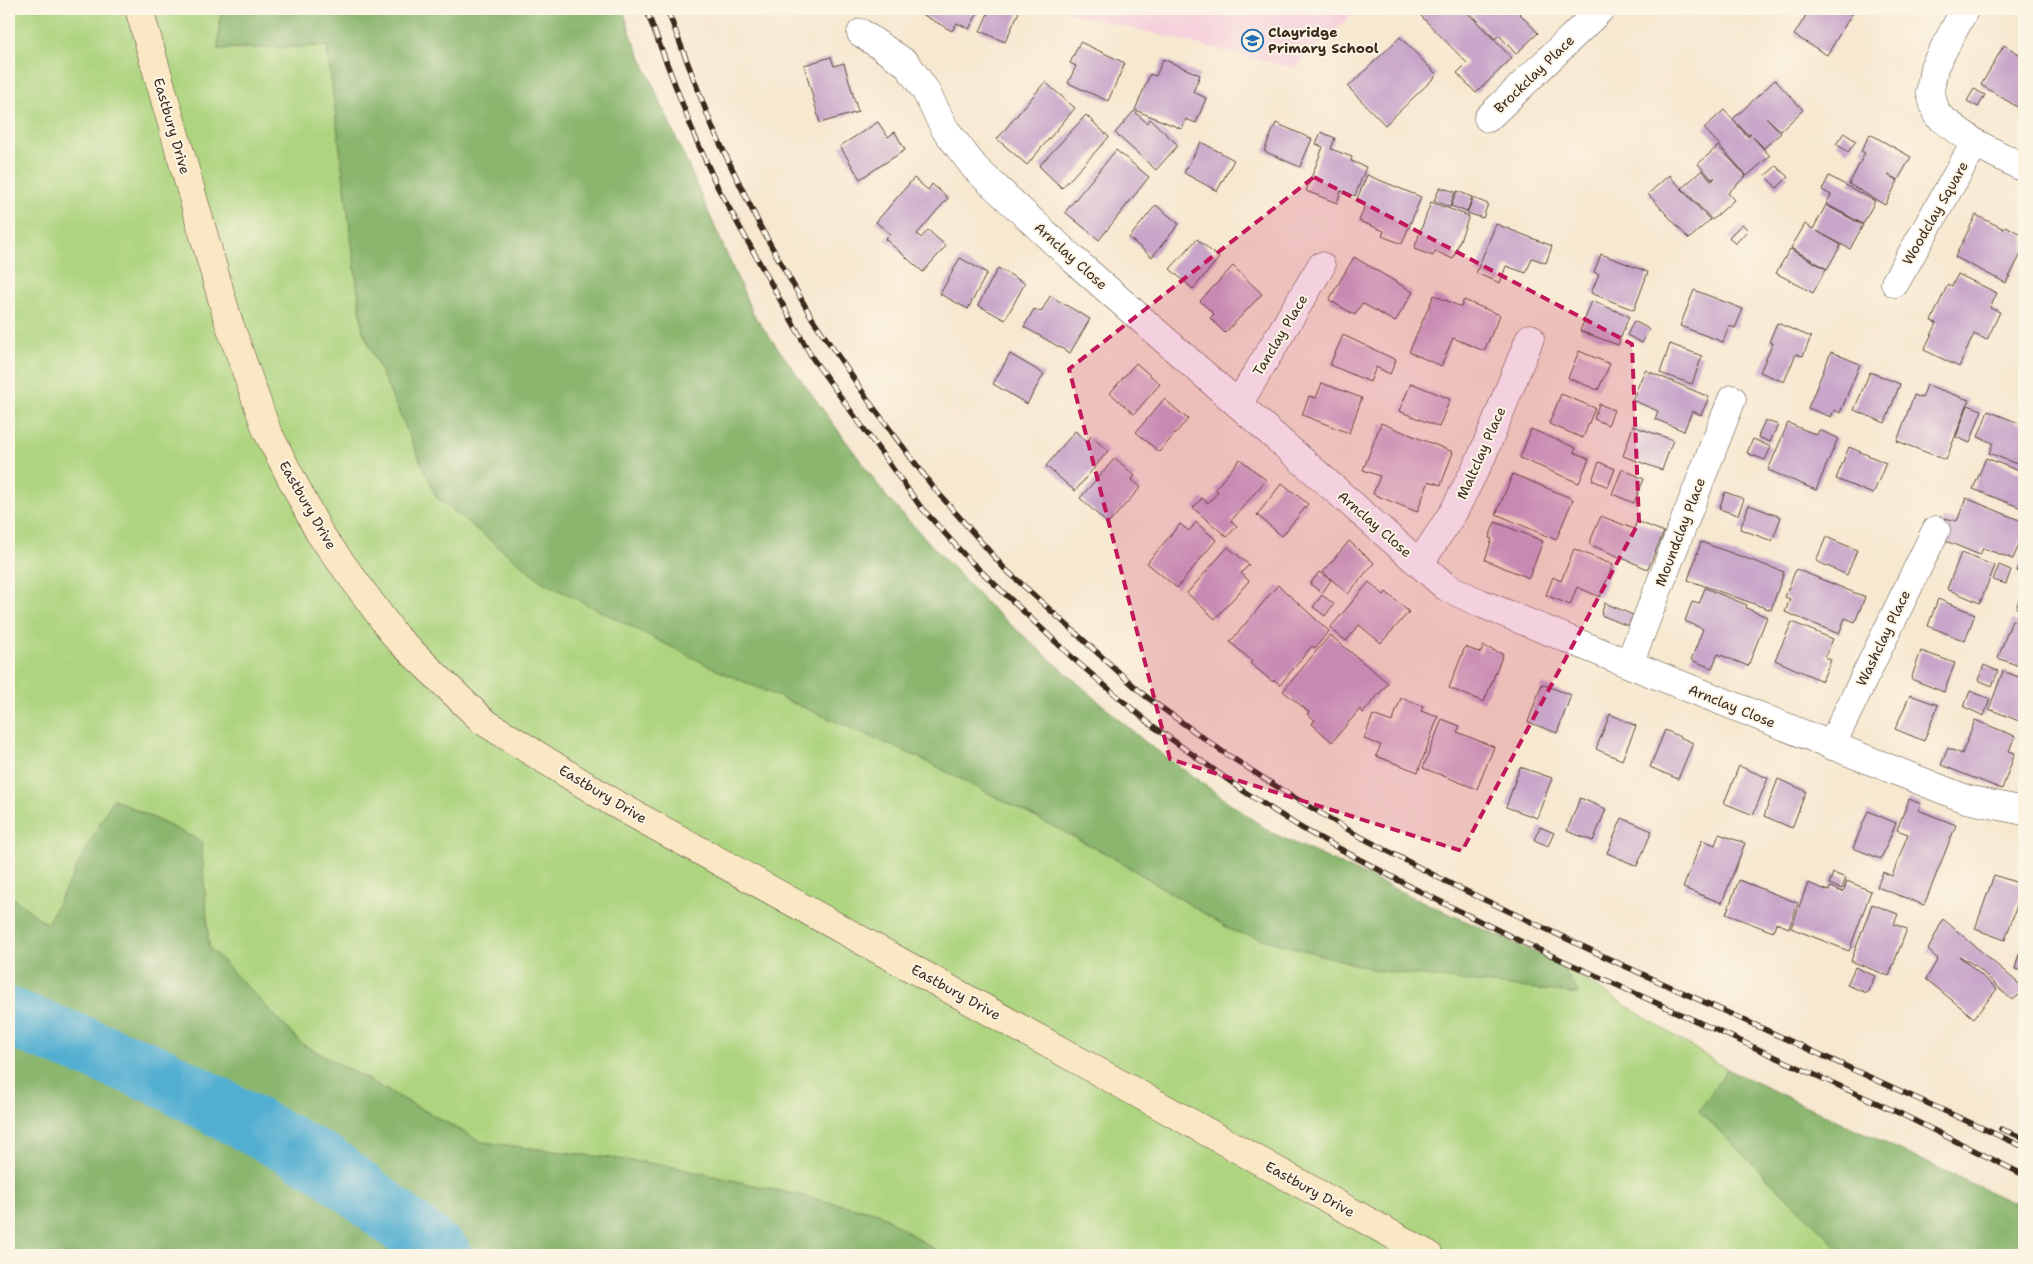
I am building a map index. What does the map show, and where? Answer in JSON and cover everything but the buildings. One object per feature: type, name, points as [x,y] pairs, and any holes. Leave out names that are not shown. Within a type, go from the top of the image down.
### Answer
[{"type":"street","name":"Eastbury Drive","points":[[138,9],[228,320],[266,431],[320,534],[396,637],[484,721],[612,802],[1430,1255]]},
{"type":"street","name":"Brockclay Place","points":[[1488,118],[1601,9]]},
{"type":"street","points":[[1965,9],[1934,67],[1930,91],[1937,115],[1975,143],[2020,166],[2024,166]]},
{"type":"street","name":"Arnclay Close","points":[[861,32],[907,64],[925,90],[945,129],[975,168],[1074,260],[1239,403],[1388,538],[1446,586],[1480,603],[1966,799],[2024,811]]},
{"type":"street","name":"Woodclay Square","points":[[1895,283],[1975,143]]},
{"type":"street","name":"Tanclay Place","points":[[1239,403],[1321,266]]},
{"type":"street","name":"Maltclay Place","points":[[1420,563],[1454,511],[1482,456],[1530,338]]},
{"type":"street","name":"Moundclay Place","points":[[1629,664],[1732,399]]},
{"type":"street","name":"Washclay Place","points":[[1831,746],[1936,530]]},
{"type":"highlighted area","points":[[1314,177],[1632,344],[1639,522],[1462,851],[1170,759],[1069,369]]},
{"type":"shaded area","name":"Clayridge Primary School","points":[[1067,9],[1358,9],[1294,68],[1066,12]]},
{"type":"green space","points":[[9,9],[221,9],[218,49],[327,46],[363,331],[437,498],[717,670],[918,757],[1109,855],[1233,931],[1578,994],[1560,964],[1727,1069],[1700,1112],[1846,1255],[943,1255],[878,1213],[664,1165],[482,1142],[302,1044],[209,947],[201,841],[114,799],[47,924],[9,895]]},
{"type":"green space","points":[[221,9],[623,9],[631,35],[753,314],[889,500],[987,604],[1144,741],[1270,832],[1560,964],[1579,994],[1380,971],[1233,931],[1109,855],[918,757],[717,670],[543,582],[437,498],[363,331],[327,46],[218,49]]},
{"type":"green space","points":[[113,799],[201,841],[209,947],[302,1044],[482,1142],[664,1165],[878,1213],[943,1255],[9,1255],[9,895],[47,924]]},
{"type":"green space","points":[[1727,1069],[2024,1208],[2024,1255],[1846,1255],[1699,1111]]},
{"type":"waterway","points":[[9,1017],[158,1075],[327,1165],[442,1255]]},
{"type":"railway","points":[[646,9],[695,137],[718,188],[813,359],[920,506],[968,559],[1076,661],[1150,724],[1245,792],[1303,829],[1411,887],[1522,942],[1899,1113],[2024,1175]]},
{"type":"railway","points":[[667,9],[713,129],[760,226],[812,318],[873,407],[933,487],[1004,568],[1144,695],[1223,752],[1282,790],[1357,835],[1451,884],[1618,963],[2024,1147]]},
{"type":"railway","points":[[2001,1129],[2024,1138]]},
{"type":"place","name":"Clayridge Primary School","points":[[1252,40]]}]
